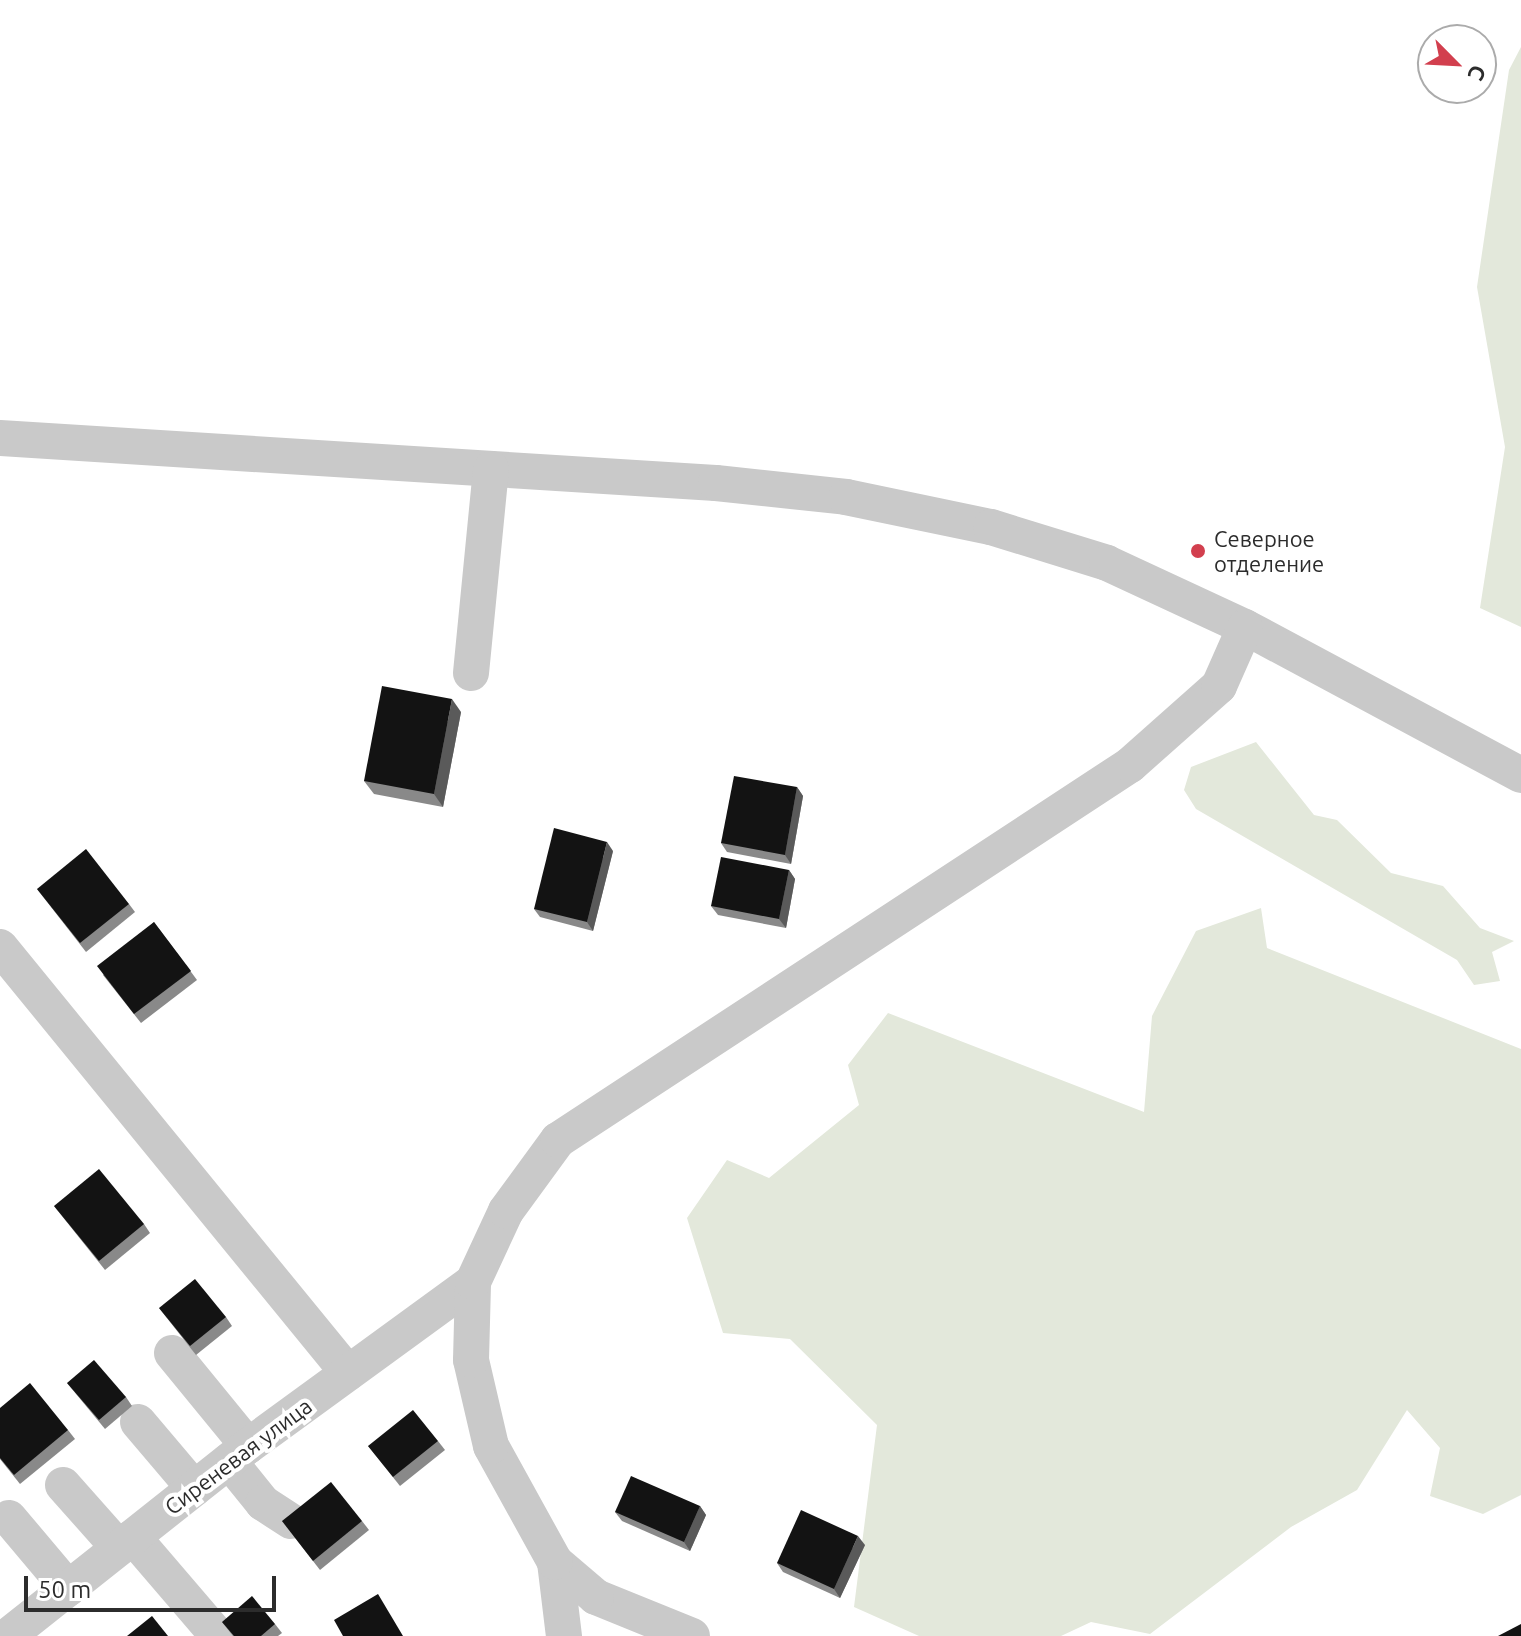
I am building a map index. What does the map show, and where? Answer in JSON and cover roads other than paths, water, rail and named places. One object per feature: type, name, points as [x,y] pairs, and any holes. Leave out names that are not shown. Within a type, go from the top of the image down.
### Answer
[{"type":"street","points":[[0,438],[491,469],[846,497],[991,527],[1107,563],[1245,627],[1521,775]]},
{"type":"street","points":[[471,673],[491,469]]},
{"type":"street","points":[[692,1636],[596,1597],[555,1562],[491,1446],[471,1360],[473,1282],[506,1211],[558,1140],[1130,765],[1219,686],[1245,627]]},
{"type":"street","points":[[0,947],[348,1373]]},
{"type":"street","name":"Сиреневая улица","points":[[8,1636],[238,1453],[473,1282]]},
{"type":"street","points":[[172,1353],[238,1453],[263,1503],[291,1521]]},
{"type":"street","points":[[138,1422],[194,1488]]},
{"type":"street","points":[[63,1485],[126,1542],[218,1636]]},
{"type":"street","points":[[9,1518],[68,1588]]},
{"type":"street","points":[[555,1562],[564,1636]]},
{"type":"place","name":"Северное отделение","points":[[1198,551]]}]
